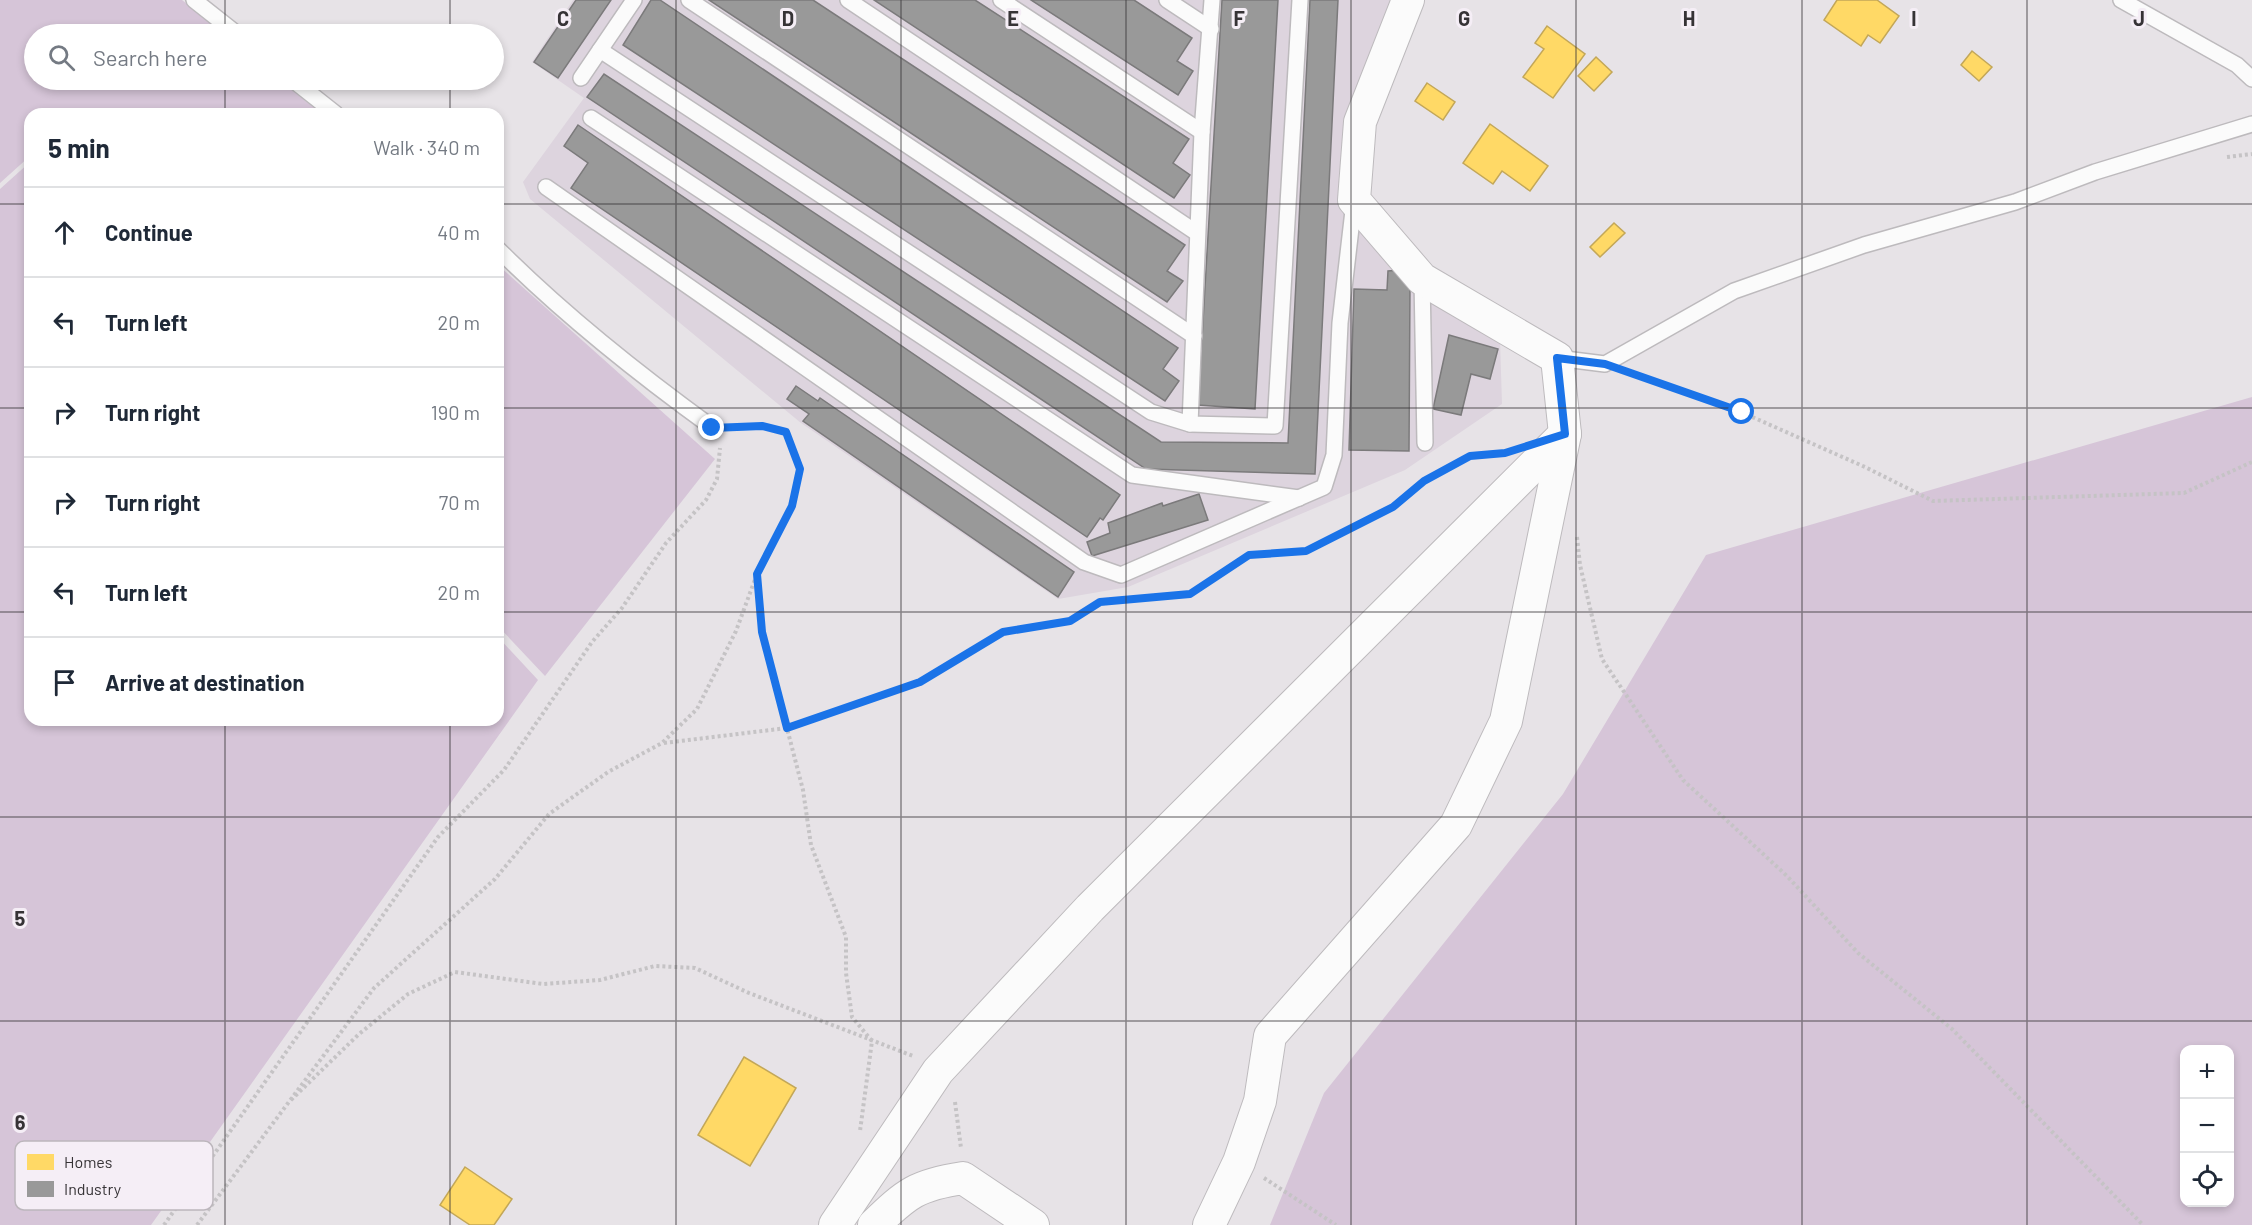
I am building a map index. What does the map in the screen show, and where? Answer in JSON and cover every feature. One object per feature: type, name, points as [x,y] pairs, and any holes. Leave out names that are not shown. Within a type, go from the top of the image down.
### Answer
[{"type":"street","points":[[1209,1225],[1239,1162],[1260,1101],[1270,1036],[1456,825],[1506,720],[1565,434],[1557,358],[1422,279],[1354,200],[1360,122],[1408,0]]},
{"type":"street","points":[[836,1225],[938,1071],[1090,908],[1565,434]]},
{"type":"street","points":[[874,1225],[901,1199],[930,1183],[963,1178],[1033,1225]]},
{"type":"lane","points":[[194,0],[224,24]]},
{"type":"lane","points":[[581,78],[634,0]]},
{"type":"lane","points":[[688,0],[1194,336]]},
{"type":"lane","points":[[848,0],[1197,232]]},
{"type":"lane","points":[[1002,0],[1202,132]]},
{"type":"lane","points":[[1167,0],[1211,29]]},
{"type":"lane","points":[[1190,424],[1202,132],[1212,0]]},
{"type":"lane","points":[[600,50],[1151,412],[1190,424],[1275,426],[1300,0]]},
{"type":"lane","points":[[2121,0],[2238,65],[2252,79]]},
{"type":"lane","points":[[306,90],[328,108]]},
{"type":"lane","points":[[591,118],[1132,475],[1299,498]]},
{"type":"lane","points":[[1557,358],[1605,364],[1734,291],[1864,244],[2015,202],[2095,172],[2252,124]]},
{"type":"lane","points":[[546,187],[1084,562],[1120,574],[1324,487],[1335,455],[1340,323],[1354,200]]},
{"type":"lane","points":[[504,255],[542,293],[712,428]]},
{"type":"lane","points":[[1422,279],[1425,443]]},
{"type":"path","points":[[1605,364],[1742,412],[1865,467],[1933,501],[2184,494],[2252,462]]},
{"type":"path","points":[[213,1156],[438,837],[504,770],[592,642],[622,608],[666,543],[706,500],[717,479],[721,451],[712,428],[762,426],[786,432],[800,469],[792,506],[757,574],[736,631],[697,709],[662,743],[608,772],[549,814],[495,879],[374,988],[213,1203]]},
{"type":"path","points":[[662,743],[787,728],[920,682],[1003,632],[1070,621],[1100,602],[1190,594],[1249,555],[1306,551],[1393,507],[1424,481],[1470,456],[1505,453]]},
{"type":"path","points":[[1576,529],[1580,565],[1602,659],[1683,780],[1787,876],[1858,953],[1952,1029],[2143,1225]]},
{"type":"path","points":[[757,574],[762,632],[803,790],[811,845],[846,937],[846,973],[852,1017],[872,1041],[858,1141]]},
{"type":"path","points":[[282,1109],[358,1035],[408,994],[455,972],[543,984],[600,980],[655,966],[696,968],[749,993],[924,1059],[950,1080],[960,1127],[963,1178]]},
{"type":"path","points":[[1239,1162],[1336,1225]]},
{"type":"path","points":[[164,1225],[175,1210]]},
{"type":"path","points":[[197,1225],[208,1210]]},
{"type":"shaded area","points":[[0,0],[182,0],[212,24],[24,24],[24,90],[292,90],[314,108],[24,108],[24,161],[0,183]]},
{"type":"shaded area","points":[[573,0],[1391,0],[1350,115],[1344,206],[1500,340],[1502,404],[1405,470],[1128,587],[1058,599],[801,423],[530,199],[523,182],[584,98],[532,62]]},
{"type":"shaded area","points":[[24,167],[24,726],[504,726],[504,643],[538,680],[211,1141],[15,1141],[15,1210],[162,1210],[151,1225],[0,1225],[0,189]]},
{"type":"shaded area","points":[[504,270],[715,459],[545,676],[504,632]]},
{"type":"shaded area","points":[[2252,397],[2252,1225],[1270,1225],[1324,1093],[1563,794],[1706,555]]},
{"type":"building: Homes","points":[[1837,0],[1877,0],[1899,16],[1880,43],[1868,35],[1861,46],[1824,20]]},
{"type":"building: Homes","points":[[1547,26],[1585,54],[1553,98],[1523,77],[1544,49],[1535,43]]},
{"type":"building: Homes","points":[[1972,51],[1992,67],[1979,81],[1961,65]]},
{"type":"building: Homes","points":[[1596,57],[1612,72],[1594,91],[1578,76]]},
{"type":"building: Homes","points":[[1427,83],[1455,102],[1443,120],[1415,101]]},
{"type":"building: Homes","points":[[1490,124],[1548,166],[1530,191],[1502,171],[1493,184],[1463,163]]},
{"type":"building: Homes","points":[[1614,223],[1625,233],[1600,257],[1590,247]]},
{"type":"building: Homes","points":[[744,1057],[796,1088],[750,1166],[698,1135]]},
{"type":"building: Homes","points":[[465,1167],[512,1199],[494,1225],[470,1225],[440,1205]]},
{"type":"building: Industry","points":[[576,0],[611,0],[558,78],[534,62]]},
{"type":"building: Industry","points":[[651,0],[660,0],[1178,348],[1163,369],[1179,381],[1165,401],[623,45]]},
{"type":"building: Industry","points":[[709,0],[813,0],[1185,245],[1167,271],[1183,281],[1167,302]]},
{"type":"building: Industry","points":[[874,0],[975,0],[1189,139],[1173,163],[1190,175],[1174,198]]},
{"type":"building: Industry","points":[[1031,0],[1134,0],[1192,38],[1177,61],[1193,71],[1178,95]]},
{"type":"building: Industry","points":[[1222,0],[1278,0],[1255,409],[1198,405]]},
{"type":"building: Industry","points":[[1310,0],[1338,0],[1315,474],[1146,469],[587,97],[604,74],[1161,442],[1288,443]]},
{"type":"building: Industry","points":[[578,125],[1120,495],[1103,520],[1100,518],[1087,537],[571,188],[588,163],[564,146]]},
{"type":"building: Industry","points":[[1400,270],[1410,284],[1409,451],[1349,450],[1354,289],[1387,290],[1388,271]]},
{"type":"building: Industry","points":[[1449,335],[1498,349],[1490,379],[1471,374],[1461,415],[1433,409]]},
{"type":"building: Industry","points":[[796,386],[818,401],[820,398],[1074,572],[1058,597],[803,421],[809,414],[787,399]]},
{"type":"building: Industry","points":[[1199,494],[1208,520],[1092,556],[1087,542],[1110,533],[1108,523],[1162,503],[1163,506]]},
{"type":"route","points":[[712,428],[762,426],[786,432],[800,469],[792,506],[757,574],[762,632],[787,728],[920,682],[1003,632],[1070,621],[1100,602],[1190,594],[1249,555],[1306,551],[1393,507],[1424,481],[1470,456],[1505,453],[1565,434],[1557,358],[1605,364],[1742,412]]}]
